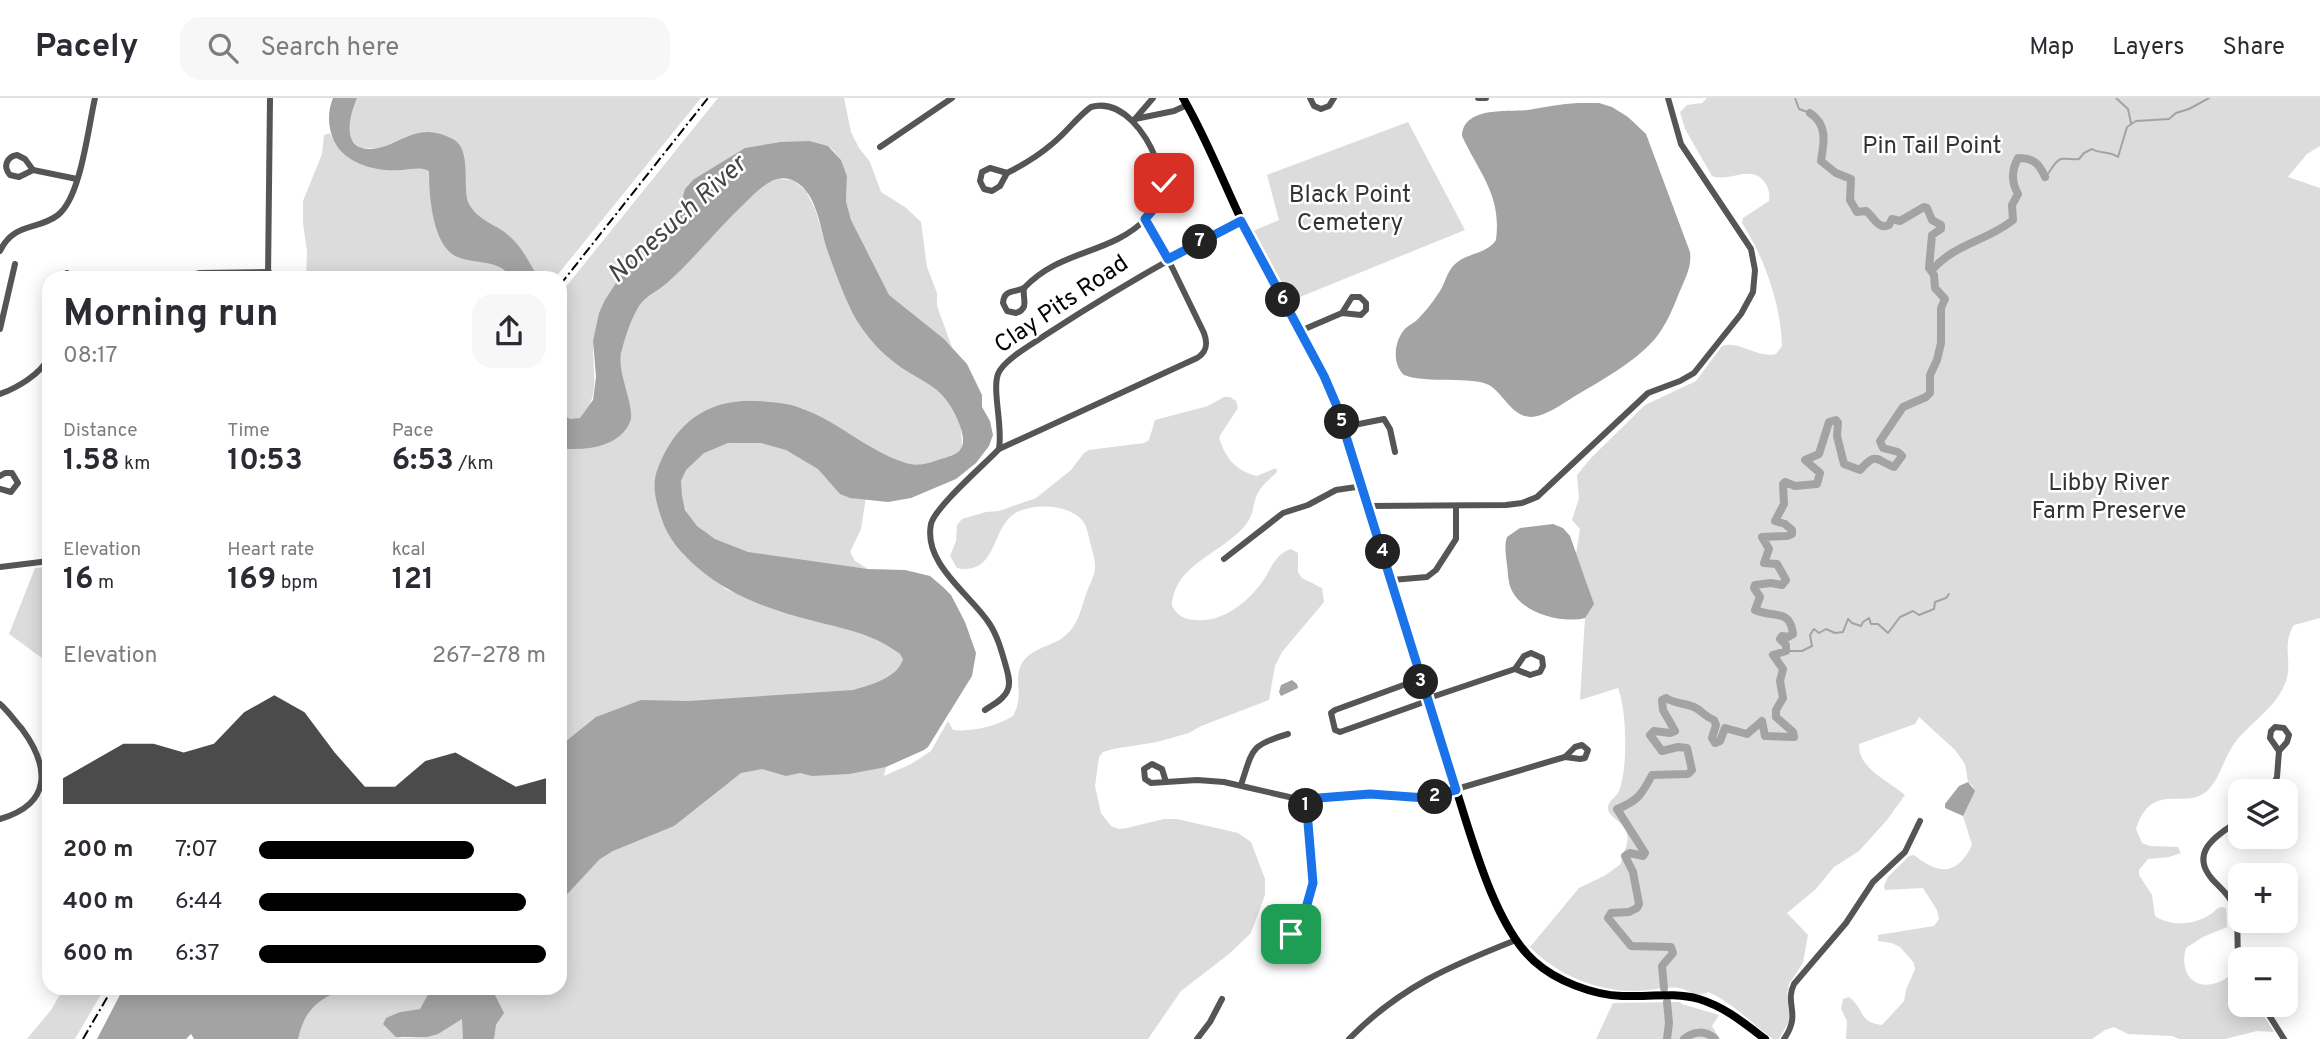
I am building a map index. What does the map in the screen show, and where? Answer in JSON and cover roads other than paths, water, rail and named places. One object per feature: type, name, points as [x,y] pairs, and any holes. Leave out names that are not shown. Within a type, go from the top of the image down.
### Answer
[{"type":"main road","points":[[1185,101],[1241,221],[1332,394],[1456,790],[1486,877],[1516,940],[1537,963],[1576,985],[1612,995],[1677,996],[1701,1000],[1734,1015],[1765,1039]]},
{"type":"street","points":[[0,251],[6,240],[18,231],[48,221],[61,213],[71,201],[94,98]]},
{"type":"street","points":[[269,271],[270,98]]},
{"type":"street","points":[[880,147],[952,98]]},
{"type":"street","points":[[1135,119],[1153,98]]},
{"type":"street","points":[[1310,98],[1314,106],[1321,108],[1329,106],[1334,98]]},
{"type":"street","points":[[1478,98],[1486,98]]},
{"type":"street","points":[[1369,506],[1514,505],[1530,501],[1544,492],[1648,393],[1680,382],[1694,373],[1748,303],[1755,276],[1751,249],[1681,145],[1668,98]]},
{"type":"street","points":[[1135,119],[1174,111],[1185,101]]},
{"type":"street","points":[[1007,173],[992,168],[986,169],[980,175],[980,184],[986,190],[996,190],[1007,173],[1046,149],[1095,104],[1104,102],[1118,104],[1135,119],[1152,149],[1164,187],[1162,199],[1145,219],[1114,242],[1052,265],[1024,288],[1010,291],[1005,295],[1003,303],[1007,311],[1016,313],[1023,308],[1024,288]]},
{"type":"street","points":[[33,170],[78,179]]},
{"type":"street","points":[[985,710],[1002,698],[1009,688],[1009,679],[1000,647],[986,619],[937,559],[931,532],[932,521],[940,509],[999,449],[1204,353],[1207,344],[1204,333],[1145,219]]},
{"type":"street","name":"Clay Pits Road","points":[[999,449],[1001,421],[997,384],[1001,369],[1068,321],[1168,259],[1241,221]]},
{"type":"street","points":[[0,330],[10,275],[15,264]]},
{"type":"street","points":[[1300,331],[1342,313]]},
{"type":"street","points":[[0,394],[42,366]]},
{"type":"street","points":[[1344,427],[1384,419],[1390,429],[1395,452]]},
{"type":"street","points":[[0,476],[12,473],[18,483],[11,492],[0,489]]},
{"type":"street","points":[[1224,559],[1283,513],[1308,505],[1336,490],[1363,486]]},
{"type":"street","points":[[1392,580],[1427,577],[1436,570],[1456,539],[1456,506]]},
{"type":"street","points":[[0,567],[42,562]]},
{"type":"street","points":[[1420,679],[1335,709],[1331,713],[1335,730],[1339,732],[1515,669],[1535,675],[1541,670],[1542,660],[1537,654],[1529,653],[1515,669]]},
{"type":"street","points":[[0,704],[35,748],[40,759],[41,774],[37,792],[29,805],[18,813],[0,819]]},
{"type":"street","points":[[1241,785],[1256,747],[1288,734]]},
{"type":"street","points":[[1280,737],[1283,745]]},
{"type":"street","points":[[2276,779],[2279,751]]},
{"type":"street","points":[[1166,782],[1205,780],[1306,799],[1370,794],[1426,798],[1565,757]]},
{"type":"street","points":[[1289,932],[1306,908],[1313,883],[1306,799]]},
{"type":"street","points":[[1784,1039],[1793,1023],[1791,994],[1794,984],[1846,923],[1873,882],[1905,852],[1920,821]]},
{"type":"street","points":[[2228,828],[2211,840],[2206,848],[2204,861],[2209,875],[2235,909],[2238,947]]},
{"type":"street","points":[[1349,1039],[1386,1005],[1434,974],[1516,940]]},
{"type":"street","points":[[1197,1039],[1222,999]]},
{"type":"street","points":[[2270,1017],[2284,1039]]},
{"type":"water","points":[[333,98],[357,98],[350,119],[350,129],[355,144],[362,148],[386,146],[422,132],[443,135],[457,142],[464,155],[469,204],[480,217],[514,241],[534,271],[506,271],[492,264],[459,258],[452,254],[445,247],[436,227],[429,171],[373,168],[346,156],[339,149],[330,131]]},
{"type":"water","points":[[1599,103],[1612,107],[1628,117],[1646,134],[1690,252],[1688,273],[1662,329],[1645,349],[1606,378],[1537,416],[1518,413],[1494,389],[1481,382],[1404,375],[1396,359],[1396,347],[1401,335],[1431,304],[1454,265],[1487,248],[1496,240],[1496,210],[1488,185],[1462,136],[1464,126],[1478,115]]},
{"type":"water","name":"Nonesuch River","points":[[809,141],[828,146],[841,160],[847,176],[846,201],[851,220],[889,295],[944,339],[967,364],[982,395],[982,407],[990,421],[993,435],[989,446],[976,463],[956,479],[911,498],[888,502],[850,498],[840,494],[818,469],[786,450],[761,443],[728,443],[704,453],[686,470],[681,481],[685,510],[697,526],[715,539],[748,552],[868,569],[905,570],[930,576],[951,595],[965,622],[976,653],[972,676],[924,750],[886,767],[849,774],[812,776],[800,773],[786,776],[762,769],[741,773],[674,826],[600,859],[567,894],[567,740],[596,717],[641,700],[689,701],[853,690],[889,676],[900,666],[903,659],[890,647],[870,637],[767,607],[724,587],[698,568],[676,545],[667,532],[656,499],[656,474],[676,435],[701,413],[733,402],[770,402],[798,407],[892,458],[915,465],[951,456],[958,452],[962,445],[960,427],[945,398],[885,354],[857,321],[833,267],[814,204],[796,182],[782,178],[769,182],[664,286],[645,299],[628,328],[620,361],[629,400],[630,422],[618,437],[600,446],[567,448],[567,417],[580,418],[593,400],[596,377],[593,341],[599,313],[636,252],[676,222],[685,189],[694,179],[745,148],[780,142]]},
{"type":"water","points":[[1553,524],[1563,528],[1570,536],[1594,604],[1585,618],[1553,618],[1531,610],[1515,595],[1510,586],[1507,537],[1520,528]]},
{"type":"water","points":[[1292,680],[1298,688],[1281,696],[1281,685]]},
{"type":"water","points":[[1968,782],[1975,791],[1963,816],[1945,808],[1945,804],[1959,786]]},
{"type":"water","points":[[120,995],[332,995],[319,1002],[308,1014],[298,1039],[194,1039],[191,1034],[186,1039],[97,1039]]},
{"type":"water","points":[[428,995],[495,995],[504,1013],[496,1025],[494,1039],[463,1039],[462,1019],[438,1034],[427,1037],[396,1037],[383,1024],[386,1018],[400,1012],[420,1009]]},
{"type":"waterway","points":[[1795,98],[1799,109],[1810,113]]},
{"type":"waterway","points":[[2116,98],[2128,109],[2131,123]]},
{"type":"waterway","points":[[2045,177],[2059,160],[2079,159],[2092,149],[2118,157],[2127,127],[2136,121],[2169,119],[2209,98]]},
{"type":"waterway","points":[[1664,988],[1662,966],[1673,953],[1671,947],[1631,946],[1608,918],[1611,913],[1629,912],[1637,908],[1639,904],[1633,872],[1625,856],[1630,853],[1643,856],[1645,853],[1617,809],[1639,796],[1652,775],[1688,774],[1692,770],[1687,748],[1662,751],[1650,735],[1654,731],[1675,731],[1663,710],[1662,700],[1666,698],[1694,707],[1714,720],[1716,725],[1712,738],[1715,743],[1720,741],[1725,728],[1747,734],[1762,721],[1765,736],[1794,737],[1793,732],[1776,717],[1776,710],[1783,698],[1780,681],[1783,669],[1773,655],[1786,651],[1786,645],[1780,639],[1793,634],[1791,626],[1788,620],[1780,615],[1755,610],[1760,597],[1755,585],[1782,585],[1786,580],[1777,564],[1764,563],[1769,549],[1762,537],[1792,534],[1792,530],[1785,524],[1775,521],[1784,504],[1783,484],[1817,484],[1820,473],[1805,460],[1819,454],[1829,422],[1836,420],[1838,423],[1837,436],[1844,464],[1860,470],[1876,459],[1894,467],[1902,456],[1898,452],[1883,448],[1880,441],[1903,407],[1930,393],[1930,375],[1941,343],[1941,308],[1945,299],[1935,288],[1934,275],[1929,268],[1932,235],[1941,229],[1941,225],[1932,220],[1924,207],[1900,221],[1892,219],[1889,225],[1885,226],[1879,224],[1866,211],[1857,212],[1850,200],[1851,179],[1836,173],[1821,161],[1824,141],[1822,128],[1810,113]]},
{"type":"waterway","points":[[1932,270],[1951,254],[2013,220],[2012,205],[2018,194],[2013,172],[2018,158],[2035,162],[2045,177]]},
{"type":"waterway","points":[[1786,651],[1802,651],[1812,646],[1810,635],[1814,629],[1819,633],[1826,629],[1835,633],[1843,632],[1848,619],[1861,626],[1869,618],[1871,624],[1878,624],[1888,633],[1900,617],[1913,611],[1919,615],[1934,609],[1935,602],[1949,594]]},
{"type":"waterway","points":[[1667,1002],[1667,1039]]},
{"type":"waterway","points":[[1684,1039],[1691,1034],[1700,1033],[1715,1039]]},
{"type":"railway","points":[[567,276],[708,98]]},
{"type":"railway","points":[[83,1039],[109,995]]},
{"type":"park label","name":"Pin Tail Point","points":[[1932,147]]},
{"type":"park label","name":"Black Point Cemetery","points":[[1350,210]]},
{"type":"park label","name":"Libby River Farm Preserve","points":[[2109,498]]}]
